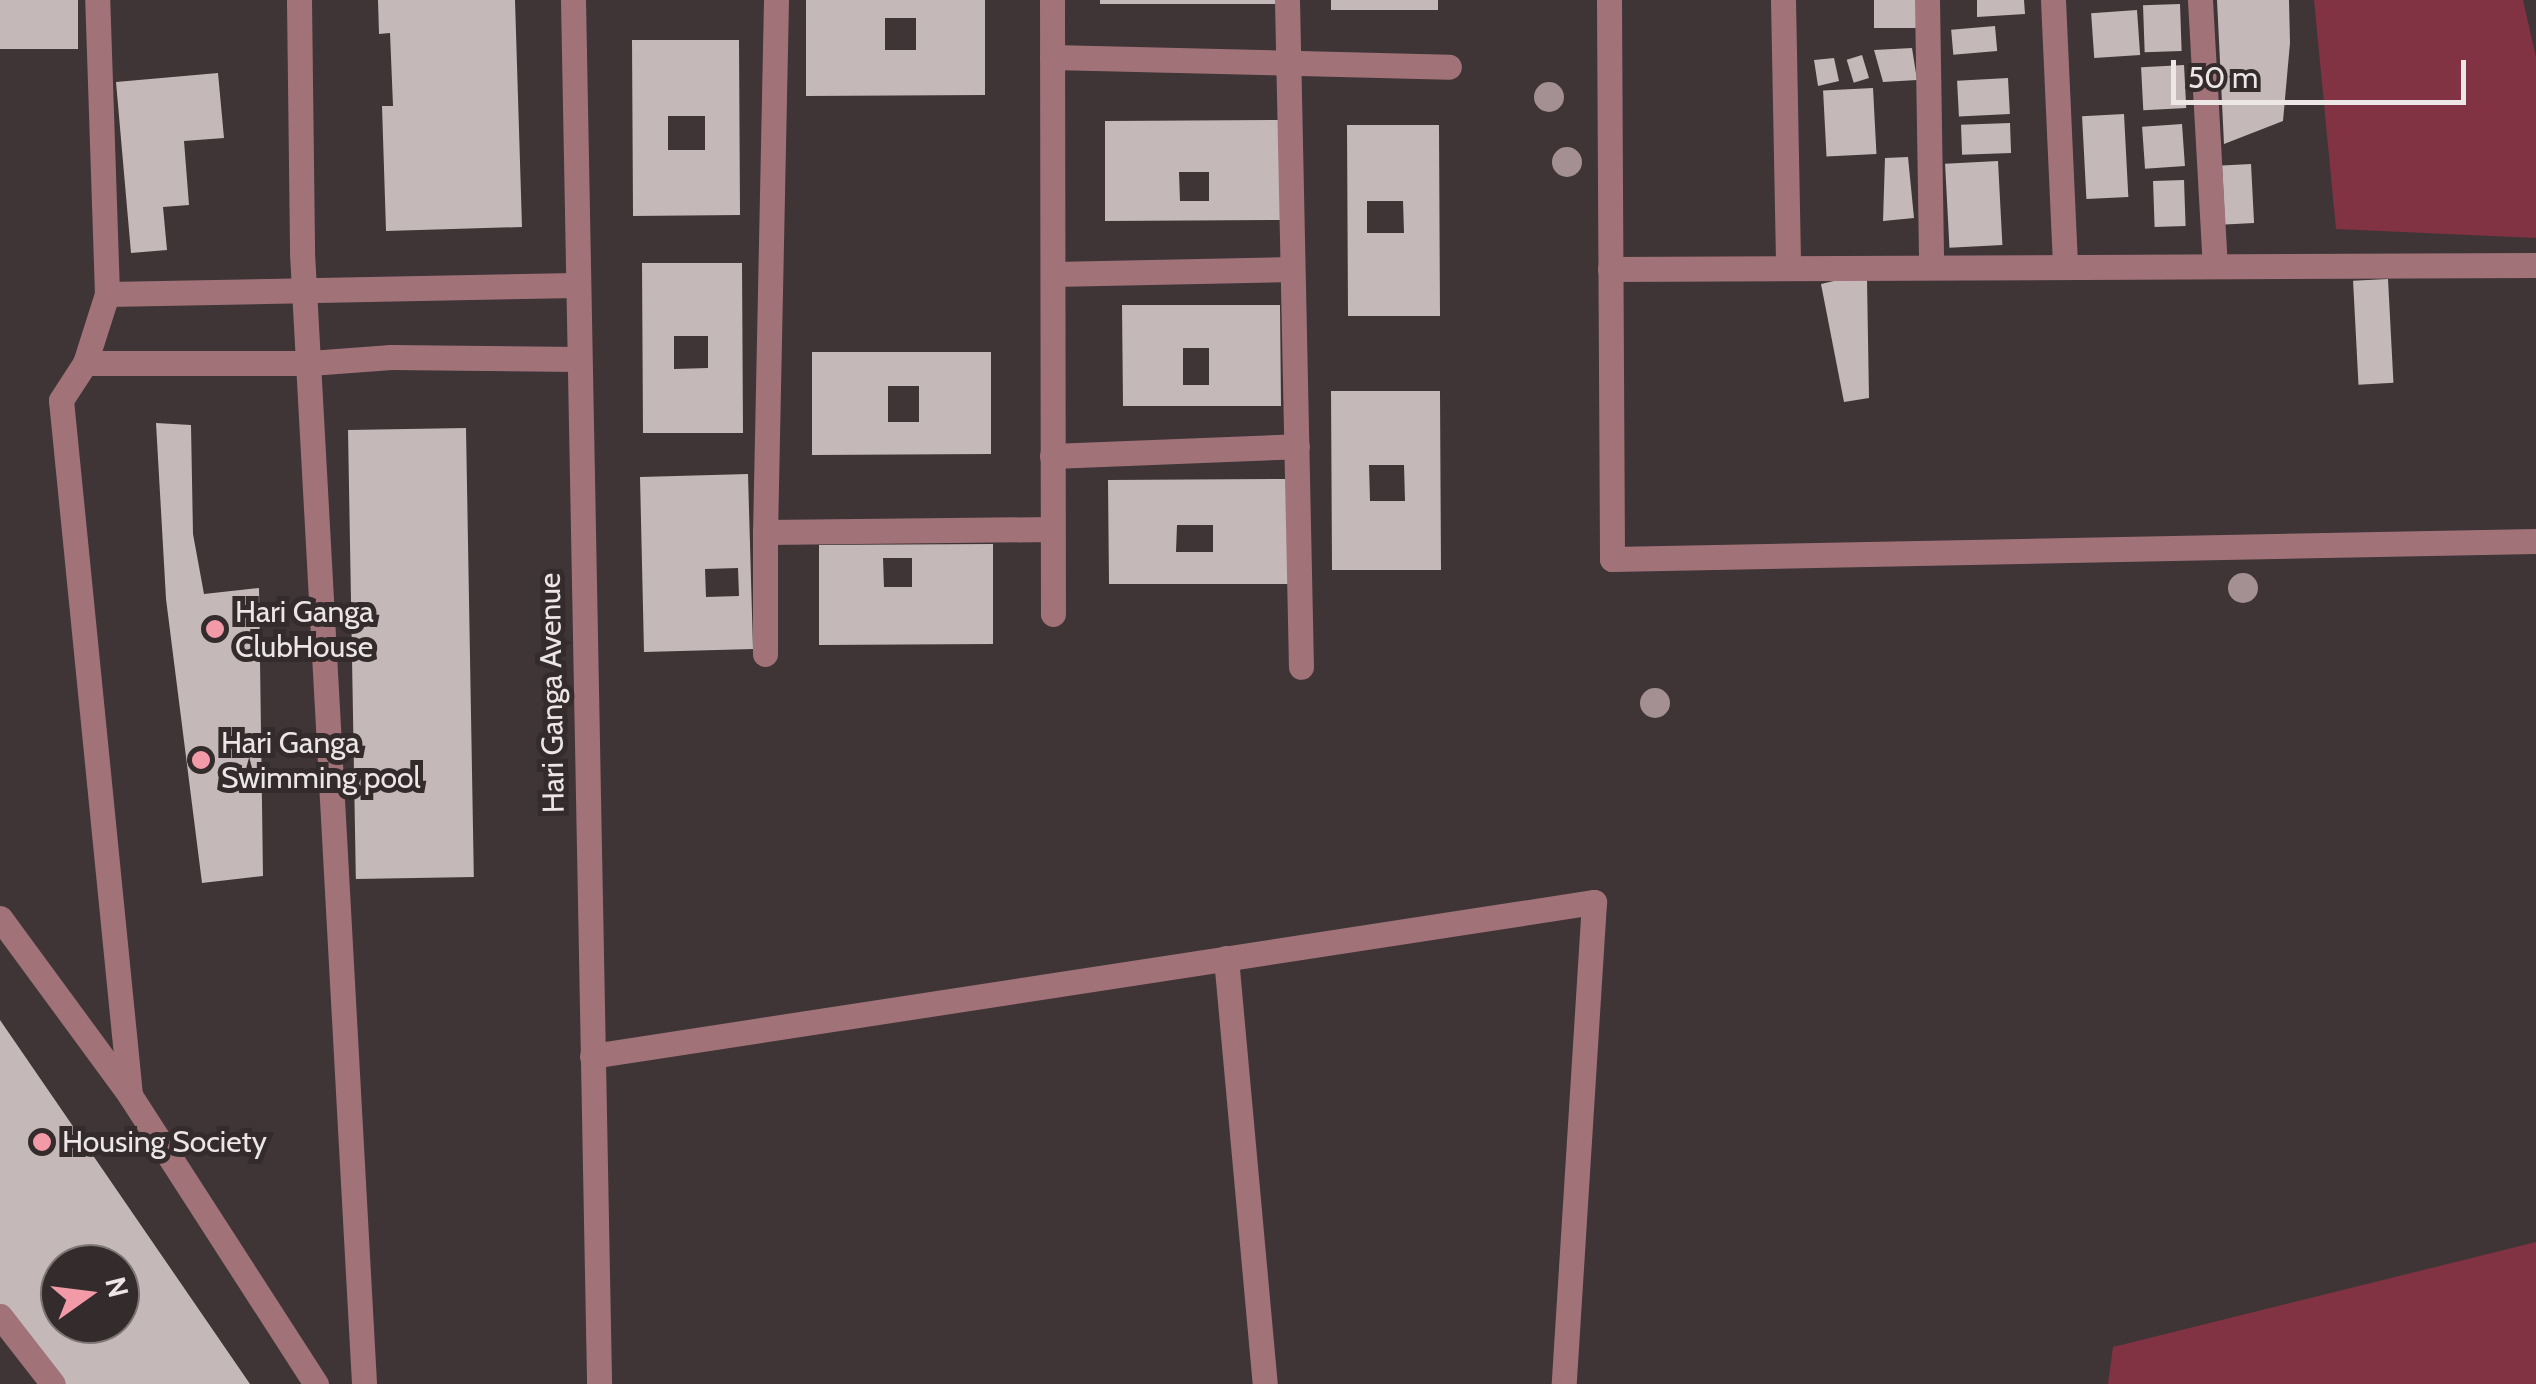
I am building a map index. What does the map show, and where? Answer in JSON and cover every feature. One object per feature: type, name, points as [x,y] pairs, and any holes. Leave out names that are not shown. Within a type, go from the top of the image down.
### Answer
[{"type":"street","points":[[97,0],[107,294],[86,363],[61,400],[130,1095]]},
{"type":"street","points":[[299,0],[304,292],[364,1384]]},
{"type":"street","name":"Hari Ganga Avenue","points":[[573,0],[599,1384]]},
{"type":"street","points":[[766,654],[776,0]]},
{"type":"street","points":[[1052,0],[1053,614]]},
{"type":"street","points":[[1286,0],[1302,667]]},
{"type":"street","points":[[1610,0],[1612,559],[2536,541]]},
{"type":"street","points":[[1783,0],[1788,268]]},
{"type":"street","points":[[1928,0],[1931,267]]},
{"type":"street","points":[[2053,0],[2064,267]]},
{"type":"street","points":[[2200,0],[2216,265]]},
{"type":"street","points":[[1052,57],[1449,67]]},
{"type":"street","points":[[1610,268],[2536,265]]},
{"type":"street","points":[[1053,274],[1292,269]]},
{"type":"street","points":[[107,294],[576,285]]},
{"type":"street","points":[[86,363],[310,363],[392,357],[578,359]]},
{"type":"street","points":[[1052,456],[1297,446]]},
{"type":"street","points":[[765,532],[1052,529]]},
{"type":"street","points":[[592,1056],[1594,902],[1564,1384]]},
{"type":"street","points":[[0,918],[130,1095],[316,1384]]},
{"type":"street","points":[[1226,958],[1265,1384]]},
{"type":"street","points":[[0,1316],[54,1384]]},
{"type":"shaded area","points":[[2314,0],[2523,0],[2536,57],[2536,238],[2336,229]]},
{"type":"shaded area","points":[[2536,1242],[2536,1384],[2108,1384],[2113,1347]]},
{"type":"building","points":[[0,0],[78,0],[78,49],[0,49]]},
{"type":"building","points":[[378,0],[515,0],[522,227],[386,231],[382,106],[393,106],[390,33],[379,34]]},
{"type":"building","points":[[806,0],[985,0],[985,95],[806,96]],"holes":[[[885,18],[916,18],[916,50],[885,50]]]},
{"type":"building","points":[[1100,0],[1279,0],[1279,4],[1100,4]]},
{"type":"building","points":[[1331,0],[1438,0],[1438,10],[1331,10]]},
{"type":"building","points":[[1874,0],[1918,0],[1918,28],[1874,28]]},
{"type":"building","points":[[1977,0],[2024,0],[2025,14],[1977,17]]},
{"type":"building","points":[[2217,0],[2289,0],[2290,43],[2283,121],[2224,144]]},
{"type":"building","points":[[2180,4],[2182,51],[2145,52],[2143,5]]},
{"type":"building","points":[[2137,10],[2140,55],[2094,58],[2091,13]]},
{"type":"building","points":[[1995,26],[1997,51],[1953,55],[1951,30]]},
{"type":"building","points":[[632,40],[739,40],[740,215],[633,216]],"holes":[[[668,116],[705,116],[705,150],[668,150]]]},
{"type":"building","points":[[1912,48],[1917,80],[1883,82],[1874,50]]},
{"type":"building","points":[[1862,55],[1869,78],[1854,83],[1847,60]]},
{"type":"building","points":[[1834,58],[1839,81],[1818,86],[1814,60]]},
{"type":"building","points":[[2184,65],[2186,108],[2143,110],[2141,67]]},
{"type":"building","points":[[218,73],[224,138],[184,141],[189,205],[163,207],[167,250],[131,253],[116,82]]},
{"type":"building","points":[[2008,78],[2010,114],[1959,117],[1957,81]]},
{"type":"building","points":[[1873,88],[1876,154],[1827,157],[1823,91]]},
{"type":"building","points":[[2124,114],[2128,197],[2086,199],[2082,116]]},
{"type":"building","points":[[1281,120],[1282,220],[1105,221],[1105,121]],"holes":[[[1179,172],[1209,172],[1209,201],[1180,201]]]},
{"type":"building","points":[[2010,123],[2011,153],[1962,155],[1961,125]]},
{"type":"building","points":[[2182,124],[2185,166],[2145,169],[2142,127]]},
{"type":"building","points":[[1347,125],[1439,125],[1440,316],[1348,316]],"holes":[[[1367,201],[1403,201],[1404,233],[1367,233]]]},
{"type":"building","points":[[1908,157],[1914,218],[1883,221],[1885,158]]},
{"type":"building","points":[[1998,161],[2002,245],[1949,248],[1945,164]]},
{"type":"building","points":[[2251,164],[2254,223],[2225,224],[2222,166]]},
{"type":"building","points":[[2184,180],[2186,226],[2155,227],[2153,181]]},
{"type":"building","points":[[642,263],[742,263],[743,433],[643,433]],"holes":[[[674,336],[708,336],[708,368],[674,369]]]},
{"type":"building","points":[[1851,277],[1867,279],[1869,398],[1844,402],[1821,284]]},
{"type":"building","points":[[2388,279],[2393,383],[2358,385],[2353,281]]},
{"type":"building","points":[[1122,305],[1280,305],[1281,406],[1123,406]],"holes":[[[1183,348],[1209,348],[1209,385],[1183,385]]]},
{"type":"building","points":[[812,352],[991,352],[991,454],[812,455]],"holes":[[[888,386],[919,386],[919,422],[888,422]]]},
{"type":"building","points":[[1331,391],[1440,391],[1441,570],[1332,570]],"holes":[[[1369,465],[1404,465],[1405,501],[1370,501]]]},
{"type":"building","name":"Hari Ganga ClubHouse","points":[[156,423],[191,425],[193,534],[204,594],[259,588],[263,876],[202,883],[166,599]]},
{"type":"building","points":[[466,428],[474,877],[356,879],[348,430]]},
{"type":"building","points":[[748,474],[753,649],[644,652],[640,477]],"holes":[[[738,568],[739,596],[706,597],[705,569]]]},
{"type":"building","points":[[1290,479],[1291,584],[1109,584],[1108,480]],"holes":[[[1177,525],[1213,525],[1213,552],[1176,552]]]},
{"type":"building","points":[[993,544],[993,644],[819,645],[819,545]],"holes":[[[883,558],[912,558],[912,587],[884,587]]]},
{"type":"building","name":"Housing Society","points":[[0,1020],[250,1384],[47,1384],[0,1315]]},
{"type":"place","name":"Hari Ganga ClubHouse","points":[[215,629]]},
{"type":"place","name":"Hari Ganga Swimming pool","points":[[201,760]]},
{"type":"place","name":"Housing Society","points":[[42,1142]]}]
